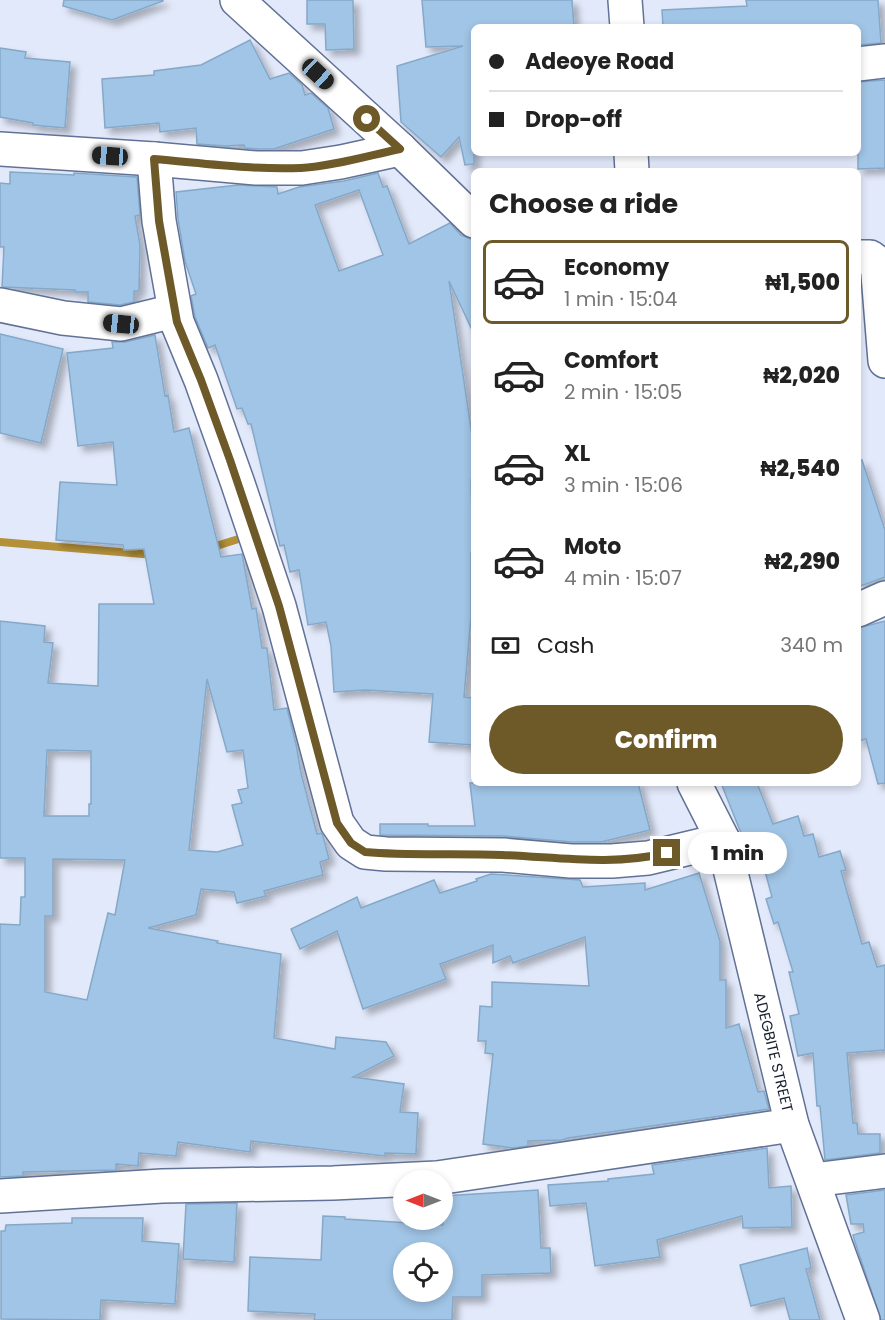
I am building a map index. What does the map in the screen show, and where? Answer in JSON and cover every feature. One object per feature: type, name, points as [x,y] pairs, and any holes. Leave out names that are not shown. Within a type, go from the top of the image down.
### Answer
[{"type":"street","points":[[237,0],[400,149],[471,218]]},
{"type":"street","points":[[625,0],[627,24]]},
{"type":"street","points":[[861,64],[885,61]]},
{"type":"street","points":[[0,149],[256,168],[302,168],[400,149]]},
{"type":"street","points":[[154,159],[159,221],[174,311],[237,481],[279,606],[337,823],[351,843],[365,852],[386,854],[503,855],[571,861],[612,861],[648,858],[723,840]]},
{"type":"street","points":[[861,257],[870,257],[877,262],[884,342]]},
{"type":"street","points":[[0,305],[63,318],[121,324],[174,311]]},
{"type":"street","points":[[861,609],[885,598]]},
{"type":"street","name":"ADEGBITE STREET","points":[[696,786],[723,840],[792,1125],[863,1320]]},
{"type":"street","points":[[0,1196],[162,1186],[333,1184],[437,1178],[792,1125]]},
{"type":"street","points":[[813,1180],[885,1171]]},
{"type":"building","points":[[64,0],[163,1],[112,20],[63,6]]},
{"type":"building","points":[[307,0],[353,0],[354,49],[326,50],[325,24],[307,24]]},
{"type":"building","points":[[422,0],[572,0],[574,24],[471,24],[471,156],[474,156],[474,164],[465,165],[459,137],[441,157],[401,122],[397,66],[463,46],[426,47]]},
{"type":"building","points":[[746,0],[878,0],[881,43],[861,45],[861,24],[663,24],[662,10],[747,6]]},
{"type":"building","points":[[250,40],[270,79],[289,73],[302,85],[305,95],[311,93],[328,108],[334,129],[274,149],[257,149],[245,148],[244,145],[197,144],[196,128],[160,132],[159,123],[105,128],[102,79],[154,75],[154,71],[201,65]]},
{"type":"building","points":[[0,48],[26,52],[25,58],[70,62],[65,128],[33,125],[33,123],[0,117]]},
{"type":"building","points":[[885,80],[885,168],[858,168],[858,156],[861,156],[861,82]]},
{"type":"building","points":[[10,172],[137,177],[140,215],[135,216],[140,245],[139,291],[134,291],[134,302],[120,305],[88,302],[88,292],[75,292],[75,290],[2,287],[4,247],[0,247],[0,183],[10,184]]},
{"type":"building","points":[[378,173],[383,187],[387,186],[409,244],[450,223],[461,235],[471,239],[471,328],[449,281],[471,428],[471,617],[464,697],[471,698],[471,745],[429,742],[433,694],[366,690],[334,692],[331,646],[326,622],[308,625],[299,570],[290,572],[284,545],[280,546],[251,424],[248,424],[242,408],[237,409],[215,345],[208,348],[195,317],[191,296],[196,294],[185,261],[176,192],[238,185],[277,187],[278,194],[299,187],[344,181]],"holes":[[[359,190],[383,255],[339,271],[315,205]]]},
{"type":"building","points":[[0,334],[63,349],[41,443],[0,433]]},
{"type":"building","points":[[155,335],[165,396],[168,395],[174,432],[189,428],[221,557],[242,554],[252,609],[256,608],[262,648],[267,648],[274,710],[287,708],[317,834],[321,833],[323,836],[329,859],[320,862],[323,875],[264,891],[266,896],[237,903],[234,892],[201,889],[196,915],[148,928],[281,954],[274,1038],[335,1049],[336,1037],[386,1042],[394,1056],[353,1077],[404,1084],[400,1112],[418,1113],[416,1154],[385,1153],[385,1156],[251,1141],[250,1152],[178,1142],[176,1156],[139,1153],[138,1166],[116,1164],[116,1170],[23,1172],[23,1176],[0,1177],[0,924],[20,925],[21,897],[25,897],[25,858],[0,858],[0,621],[45,626],[44,642],[53,643],[48,683],[98,686],[99,604],[154,604],[144,549],[124,550],[123,545],[56,540],[60,482],[117,485],[113,442],[78,446],[67,353],[113,348],[112,342],[125,342]],"holes":[[[207,679],[227,752],[243,750],[248,788],[238,790],[242,803],[232,805],[243,845],[217,852],[189,850]],[[47,750],[91,751],[89,816],[44,816]],[[53,859],[125,860],[115,915],[108,913],[87,1000],[45,992],[45,916],[53,916]]]},
{"type":"building","points":[[861,460],[885,530],[885,577],[861,586]]},
{"type":"building","points":[[885,621],[885,783],[878,784],[866,739],[861,740],[861,627]]},
{"type":"building","points":[[470,783],[471,786],[639,786],[650,830],[601,842],[503,836],[380,835],[380,824],[475,826]]},
{"type":"building","points":[[722,786],[758,786],[773,824],[798,816],[804,836],[813,834],[819,857],[840,851],[846,870],[841,871],[862,944],[869,942],[877,967],[885,965],[885,1050],[847,1053],[853,1123],[857,1123],[858,1134],[880,1134],[880,1153],[825,1160],[820,1106],[817,1106],[813,1053],[798,1056],[790,1016],[799,1014],[789,972],[793,972],[778,922],[774,924],[766,899],[772,897],[756,838],[745,843]]},
{"type":"building","points":[[699,873],[720,941],[720,980],[726,980],[726,1028],[739,1024],[758,1092],[764,1091],[769,1109],[562,1140],[528,1141],[528,1146],[513,1148],[483,1144],[493,1054],[485,1053],[486,1041],[478,1041],[480,1006],[492,1007],[492,982],[589,986],[585,937],[513,963],[510,956],[493,963],[493,945],[440,964],[446,979],[363,1009],[337,931],[300,949],[291,929],[357,897],[361,908],[434,880],[440,893],[491,874],[580,880],[583,887],[645,883],[645,890]]},
{"type":"building","points":[[767,1148],[769,1188],[791,1186],[792,1227],[743,1228],[742,1216],[657,1240],[660,1257],[595,1266],[586,1203],[550,1206],[548,1185],[608,1181],[608,1179],[654,1174],[652,1165]]},
{"type":"building","points":[[538,1190],[541,1248],[550,1248],[551,1273],[482,1275],[482,1297],[453,1297],[453,1242],[393,1242],[393,1302],[453,1302],[452,1320],[314,1320],[315,1314],[248,1311],[250,1257],[321,1260],[323,1216],[345,1217],[345,1219],[393,1222],[393,1230],[453,1230],[453,1195]]},
{"type":"building","points":[[885,1190],[885,1320],[881,1320],[853,1235],[864,1232],[863,1224],[851,1224],[846,1195]]},
{"type":"building","points":[[237,1203],[234,1262],[183,1259],[186,1204]]},
{"type":"building","points":[[72,1218],[143,1218],[142,1241],[179,1244],[175,1304],[101,1300],[100,1320],[1,1319],[1,1231],[5,1231],[6,1225],[72,1223]]},
{"type":"building","points":[[807,1248],[811,1268],[806,1269],[820,1320],[790,1320],[784,1298],[751,1306],[740,1265]]},
{"type":"waterway","points":[[210,548],[248,536]]},
{"type":"waterway","points":[[0,542],[155,555]]},
{"type":"route","points":[[367,119],[400,149],[302,168],[256,168],[154,159],[159,221],[177,322],[230,460],[279,606],[337,823],[351,843],[365,852],[386,854],[503,855],[571,861],[612,861],[648,858],[667,853]]}]
